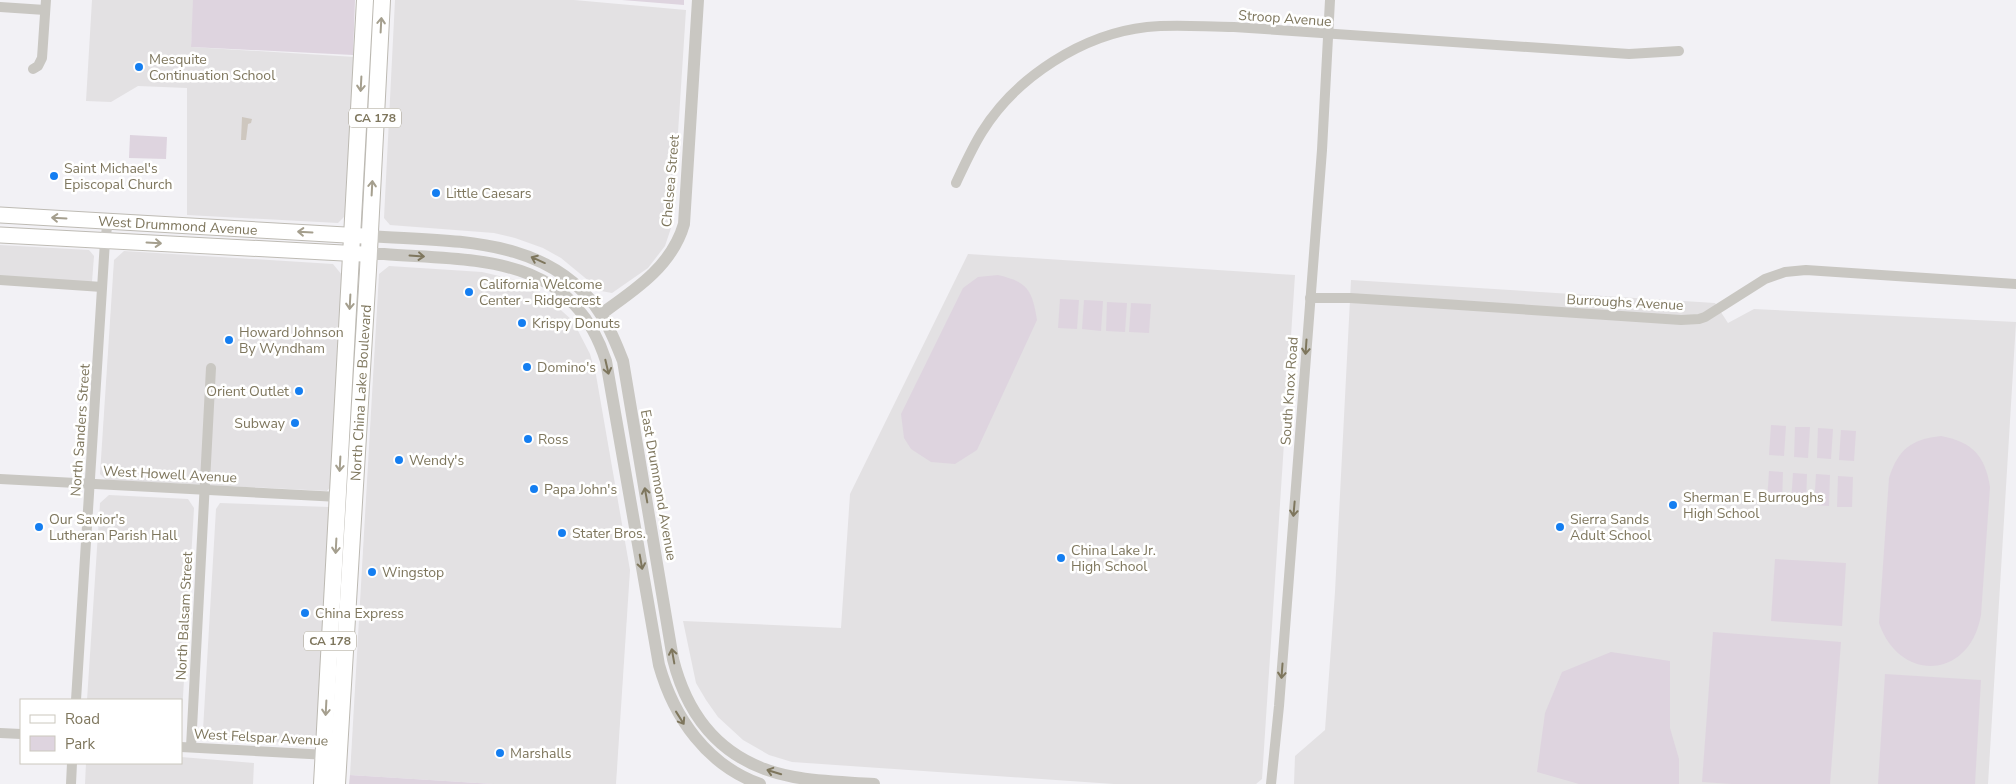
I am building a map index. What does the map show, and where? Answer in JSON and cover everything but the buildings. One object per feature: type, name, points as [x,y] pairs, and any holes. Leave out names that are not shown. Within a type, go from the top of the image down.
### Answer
[{"type":"main road","name":"North China Lake Boulevard","points":[[362,236],[365,0]]},
{"type":"main road","name":"North China Lake Boulevard","points":[[337,784],[331,755],[339,497],[382,0]]},
{"type":"main road","name":"West Drummond Avenue","points":[[0,215],[362,236]]},
{"type":"main road","name":"West Drummond Avenue","points":[[0,235],[360,254]]},
{"type":"main road","name":"North China Lake Boulevard","points":[[322,784],[331,755],[360,254]]},
{"type":"street","name":"Chelsea Street","points":[[588,323],[662,266],[680,238],[684,224],[698,0]]},
{"type":"street","name":"South Knox Road","points":[[1271,784],[1279,713],[1330,0]]},
{"type":"street","points":[[0,7],[46,5],[42,58],[38,66],[33,69]]},
{"type":"street","name":"Stroop Avenue","points":[[956,183],[982,132],[999,109],[1033,77],[1061,57],[1091,42],[1114,34],[1146,28],[1178,26],[1234,27],[1328,35],[1629,54],[1679,51]]},
{"type":"street","name":"North Sanders Street","points":[[76,699],[105,241],[108,221]]},
{"type":"street","name":"East Drummond Avenue","points":[[362,236],[485,244],[516,251],[546,263],[581,290],[601,314],[623,361],[673,659],[678,678],[690,705],[711,734],[726,747],[758,767],[795,777],[874,784]]},
{"type":"street","points":[[360,254],[479,261],[513,267],[550,284],[574,305],[588,323],[601,344],[610,377],[657,654],[664,682],[675,709],[698,742],[713,757],[732,770],[760,784]]},
{"type":"street","name":"Burroughs Avenue","points":[[1310,298],[1350,298],[1681,320],[1705,317],[1765,279],[1785,272],[1806,270],[2016,284]]},
{"type":"street","points":[[0,280],[102,287]]},
{"type":"street","name":"North Balsam Street","points":[[186,747],[205,490],[211,368]]},
{"type":"street","name":"West Howell Avenue","points":[[0,479],[339,497]]},
{"type":"street","points":[[0,733],[20,734]]},
{"type":"street","name":"West Felspar Avenue","points":[[186,747],[331,755]]},
{"type":"street","points":[[71,784],[72,764]]},
{"type":"shaded area","points":[[92,0],[194,0],[191,47],[355,57],[346,215],[338,223],[187,215],[187,88],[138,86],[111,102],[86,101]]},
{"type":"shaded area","points":[[395,0],[574,0],[686,10],[672,225],[665,246],[648,268],[612,293],[601,291],[561,258],[543,248],[515,238],[494,233],[390,225],[384,218]]},
{"type":"shaded area","points":[[242,117],[252,119],[251,123],[248,124],[246,140],[241,140]]},
{"type":"shaded area","points":[[0,245],[89,250],[94,256],[92,282],[0,276]]},
{"type":"shaded area","points":[[124,251],[333,264],[342,275],[332,485],[327,491],[106,480],[100,474],[114,260]]},
{"type":"shaded area","name":"China Lake Jr. High School","points":[[968,254],[1295,275],[1262,779],[1256,784],[1114,784],[792,762],[769,755],[743,740],[718,717],[696,683],[683,621],[841,628],[850,494]]},
{"type":"shaded area","points":[[389,266],[482,272],[512,279],[527,285],[543,294],[573,321],[590,354],[596,375],[630,570],[616,784],[494,784],[350,775],[379,274]]},
{"type":"shaded area","name":"Sherman E. Burroughs High School","points":[[1351,280],[1715,303],[1728,323],[1754,309],[2016,322],[1988,784],[1294,784],[1295,756],[1325,730],[1335,592]]},
{"type":"shaded area","points":[[109,495],[188,499],[194,508],[182,714],[182,699],[87,699],[100,503]]},
{"type":"shaded area","points":[[220,503],[329,507],[316,740],[310,745],[209,737],[203,730],[216,509]]},
{"type":"shaded area","points":[[182,757],[254,763],[253,784],[85,784],[86,764],[182,764]]},
{"type":"green space","points":[[193,0],[355,0],[353,55],[191,47]]},
{"type":"green space","points":[[622,0],[684,0],[684,5]]},
{"type":"green space","points":[[130,135],[167,137],[166,159],[129,158]]},
{"type":"green space","points":[[998,275],[1016,281],[1027,289],[1033,301],[1037,320],[977,450],[955,464],[931,462],[911,449],[904,438],[901,414],[963,288],[978,277]]},
{"type":"green space","points":[[1060,299],[1079,300],[1077,329],[1058,328]]},
{"type":"green space","points":[[1084,300],[1103,301],[1101,331],[1082,329]]},
{"type":"green space","points":[[1107,302],[1127,303],[1125,332],[1106,331]]},
{"type":"green space","points":[[1131,303],[1151,304],[1149,333],[1129,332]]},
{"type":"green space","points":[[1771,425],[1786,426],[1784,456],[1769,455]]},
{"type":"green space","points":[[1795,427],[1810,427],[1808,458],[1794,457]]},
{"type":"green space","points":[[1818,428],[1833,429],[1831,459],[1817,458]]},
{"type":"green space","points":[[1841,430],[1856,431],[1854,461],[1839,460]]},
{"type":"green space","points":[[1941,436],[1961,442],[1975,452],[1985,466],[1990,487],[1981,615],[1974,636],[1963,652],[1949,662],[1934,666],[1918,664],[1902,656],[1889,643],[1879,623],[1889,478],[1897,460],[1908,447],[1931,437]]},
{"type":"green space","points":[[1769,471],[1783,472],[1782,503],[1767,502]]},
{"type":"green space","points":[[1793,473],[1807,474],[1806,504],[1791,503]]},
{"type":"green space","points":[[1816,474],[1830,475],[1829,506],[1814,505]]},
{"type":"green space","points":[[1838,476],[1853,477],[1852,507],[1837,507]]},
{"type":"green space","points":[[1775,559],[1846,563],[1842,626],[1771,621]]},
{"type":"green space","points":[[1713,632],[1841,642],[1830,784],[1732,784],[1702,782]]},
{"type":"green space","points":[[1611,652],[1670,661],[1670,728],[1679,759],[1679,784],[1579,784],[1537,772],[1545,713],[1562,672]]},
{"type":"green space","points":[[1885,674],[1981,680],[1975,784],[1878,784]]},
{"type":"green space","points":[[350,775],[494,784],[349,784]]},
{"type":"place","name":"Mesquite Continuation School","points":[[139,67]]},
{"type":"place","name":"Saint Michael's Episcopal Church","points":[[54,176]]},
{"type":"place","name":"Little Caesars","points":[[436,193]]},
{"type":"place","name":"California Welcome Center - Ridgecrest","points":[[469,292]]},
{"type":"place","name":"Krispy Donuts","points":[[522,323]]},
{"type":"place","name":"Howard Johnson By Wyndham","points":[[229,340]]},
{"type":"place","name":"Domino's","points":[[527,367]]},
{"type":"place","name":"Orient Outlet","points":[[299,391]]},
{"type":"place","name":"Subway","points":[[295,423]]},
{"type":"place","name":"Ross","points":[[528,439]]},
{"type":"place","name":"Wendy's","points":[[399,460]]},
{"type":"place","name":"Papa John's","points":[[534,489]]},
{"type":"place","name":"Sherman E. Burroughs High School","points":[[1673,505]]},
{"type":"place","name":"Our Savior's Lutheran Parish Hall","points":[[39,527]]},
{"type":"place","name":"Sierra Sands Adult School","points":[[1560,527]]},
{"type":"place","name":"Stater Bros.","points":[[562,533]]},
{"type":"place","name":"China Lake Jr. High School","points":[[1061,558]]},
{"type":"place","name":"Wingstop","points":[[372,572]]},
{"type":"place","name":"China Express","points":[[305,613]]},
{"type":"place","name":"Marshalls","points":[[500,753]]}]
